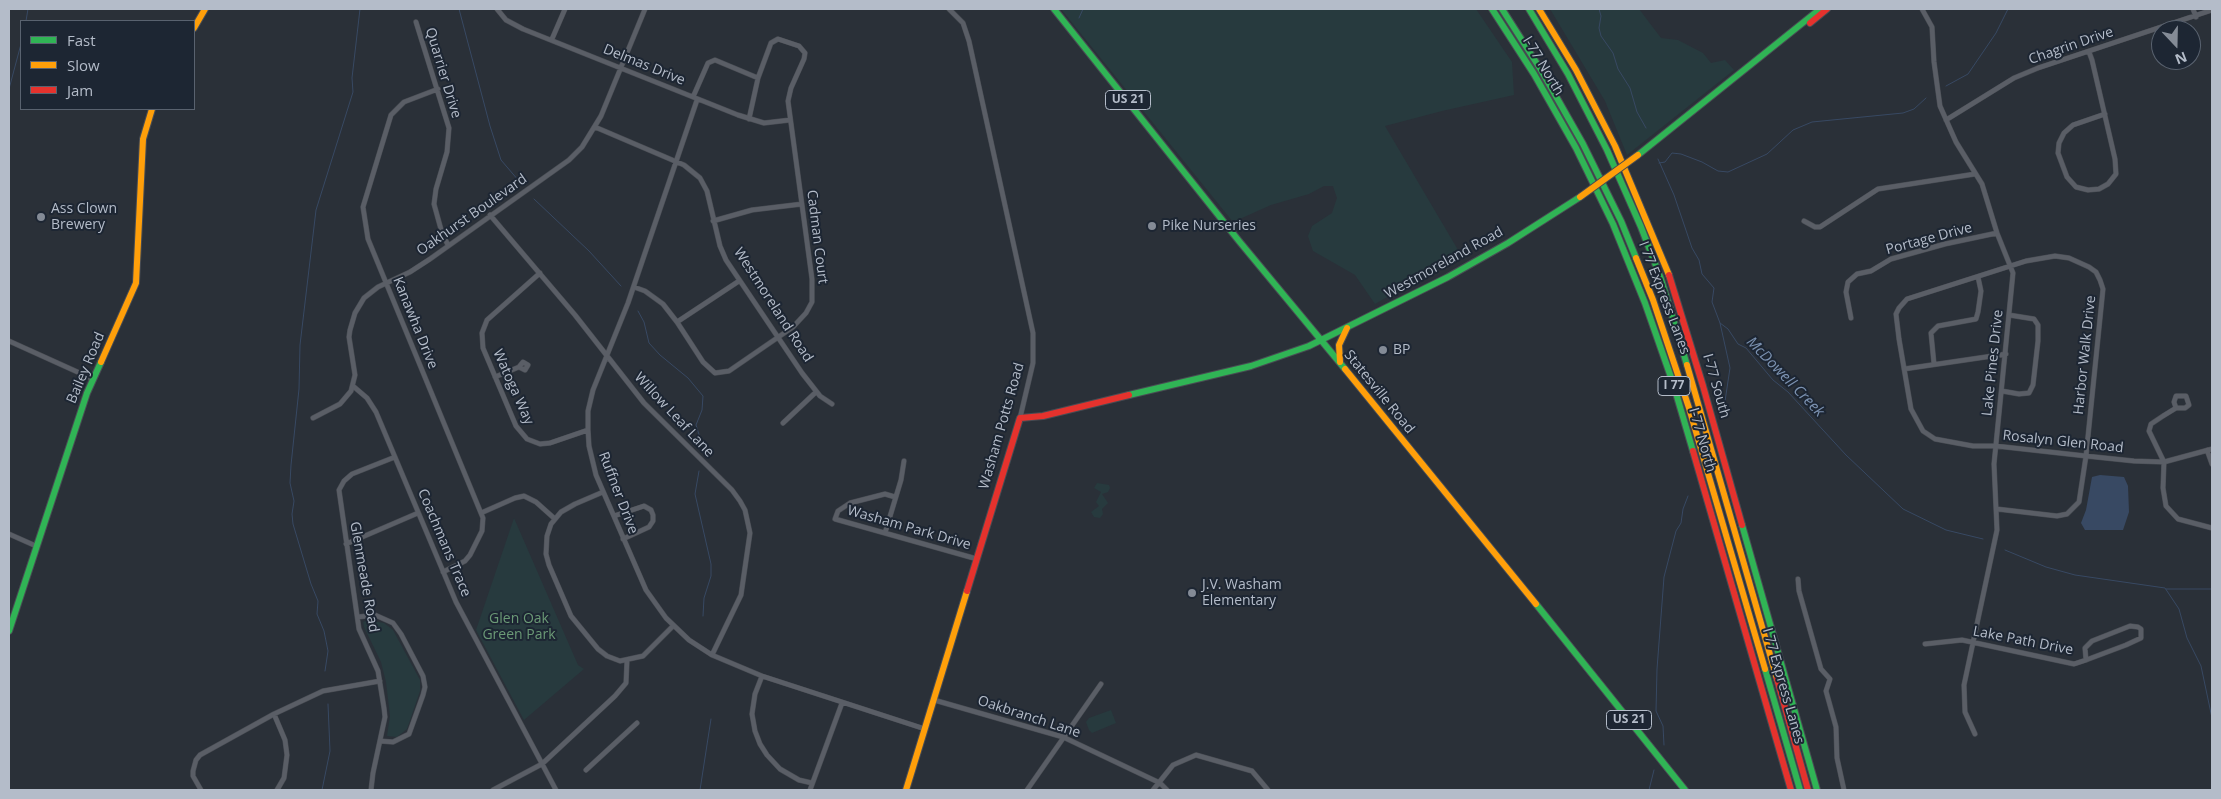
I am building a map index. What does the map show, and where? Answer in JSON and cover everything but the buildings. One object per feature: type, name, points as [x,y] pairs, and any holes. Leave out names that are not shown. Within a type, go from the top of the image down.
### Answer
[{"type":"main road","points":[[195,26],[205,9]]},
{"type":"main road","name":"Statesville Road","points":[[1054,9],[1685,790]]},
{"type":"main road","name":"I-77 North","points":[[1492,9],[1534,74],[1576,148],[1613,224],[1645,303],[1673,383],[1791,790]]},
{"type":"main road","name":"I 77 Express Lanes","points":[[1502,9],[1541,70],[1583,144],[1617,212],[1646,282],[1681,381],[1800,790]]},
{"type":"main road","name":"I 77 Express Lanes","points":[[1529,9],[1568,74],[1603,141],[1658,270],[1690,370],[1808,790]]},
{"type":"main road","name":"I-77 South","points":[[1539,9],[1576,70],[1610,137],[1642,207],[1669,276],[1703,386],[1817,790]]},
{"type":"main road","name":"Westmoreland Road","points":[[1020,418],[1043,416],[1251,366],[1321,340],[1347,328],[1473,263],[1580,197],[1638,155],[1820,9]]},
{"type":"main road","points":[[1776,46],[1827,9]]},
{"type":"main road","name":"Bailey Road","points":[[9,631],[93,380],[136,283],[143,139],[152,110]]},
{"type":"main road","points":[[1340,364],[1338,345],[1347,328]]},
{"type":"main road","name":"Washam Potts Road","points":[[906,790],[1020,418]]},
{"type":"main road","points":[[1769,652],[1795,715]]},
{"type":"street","name":"Delmas Drive","points":[[497,9],[502,16],[513,24],[749,119],[764,123],[790,120]]},
{"type":"street","points":[[552,40],[565,9]]},
{"type":"street","name":"Oakhurst Boulevard","points":[[353,386],[355,374],[349,337],[354,313],[364,298],[386,283],[410,272],[569,160],[582,147],[595,128],[645,9]]},
{"type":"street","name":"Washam Potts Road","points":[[949,9],[962,23],[969,41],[1033,333],[1033,363],[1020,418]]},
{"type":"street","name":"Lake Pines Drive","points":[[1922,9],[1932,27],[1940,106],[1982,184],[1997,233],[2013,273],[1994,464],[1997,530],[1964,685],[1963,699],[1965,712],[1975,734]]},
{"type":"street","points":[[2193,9],[2196,17]]},
{"type":"street","name":"Chagrin Drive","points":[[1946,120],[2014,78],[2038,68],[2196,17],[2212,10]]},
{"type":"street","name":"Quarrier Drive","points":[[416,22],[447,118],[449,140],[434,204],[442,233],[448,245]]},
{"type":"street","name":"Cadman Court","points":[[634,286],[657,299],[677,322],[703,362],[715,373],[729,371],[802,319],[812,302],[812,279],[790,120],[789,95],[803,64],[805,53],[803,50],[783,39],[774,40],[767,52],[758,78],[749,119]]},
{"type":"street","points":[[2089,52],[2105,114],[2115,159],[2116,174],[2108,184],[2099,189],[2088,190],[2076,187],[2067,177],[2058,153],[2059,144],[2064,133],[2073,125],[2105,114]]},
{"type":"street","name":"Ruffner Drive","points":[[758,78],[715,60],[708,63],[634,286],[593,390],[588,411],[591,454],[623,539],[646,590],[672,626],[712,655],[762,676],[925,728]]},
{"type":"street","name":"Kanawha Drive","points":[[438,89],[404,102],[390,115],[362,208],[368,239],[481,513],[482,531],[476,548],[465,561],[443,572]]},
{"type":"street","name":"Westmoreland Road","points":[[595,128],[691,169],[700,178],[706,192],[721,249],[739,281],[816,392],[832,404]]},
{"type":"street","points":[[1804,221],[1814,227],[1820,227],[1878,190],[1975,174]]},
{"type":"street","points":[[713,221],[752,210],[802,204]]},
{"type":"street","name":"Willow Leaf Lane","points":[[490,215],[540,273],[656,416],[732,490],[744,510],[750,533],[742,595],[712,655]]},
{"type":"street","name":"Portage Drive","points":[[1851,318],[1846,292],[1848,282],[1857,274],[1871,271],[1890,259],[1945,244],[1997,233]]},
{"type":"street","name":"Harbor Walk Drive","points":[[1917,423],[1911,409],[1896,314],[1902,303],[1907,299],[2038,258],[2055,256],[2069,258],[2096,272],[2102,289],[2086,456],[2079,502],[2066,514],[2057,516],[1997,509]]},
{"type":"street","name":"Watoga Way","points":[[540,273],[490,317],[485,324],[482,342],[516,426],[523,436],[531,441],[550,443],[588,430]]},
{"type":"street","points":[[1934,364],[1931,333],[1938,326],[1970,321],[1977,317],[1981,291],[1978,277]]},
{"type":"street","points":[[677,322],[739,281]]},
{"type":"street","points":[[2002,391],[2019,394],[2029,392],[2033,385],[2038,341],[2038,325],[2034,319],[2009,315]]},
{"type":"street","points":[[9,341],[93,380]]},
{"type":"street","points":[[1904,369],[2006,354]]},
{"type":"street","points":[[495,377],[519,367]]},
{"type":"street","points":[[313,418],[340,404],[353,386]]},
{"type":"street","name":"Coachmans Trace","points":[[353,386],[370,401],[443,572],[476,641],[556,790]]},
{"type":"street","points":[[783,423],[816,392]]},
{"type":"street","points":[[2176,408],[2151,424],[2149,430],[2164,462],[2163,488],[2166,506],[2178,519],[2212,528]]},
{"type":"street","name":"Rosalyn Glen Road","points":[[1917,423],[1928,435],[1935,439],[1973,446],[1996,446],[2164,462],[2210,450]]},
{"type":"street","points":[[2210,450],[2212,464]]},
{"type":"street","name":"Glenmeade Road","points":[[371,790],[385,717],[380,681],[374,660],[360,628],[339,495],[341,485],[352,474],[395,457]]},
{"type":"street","points":[[885,533],[901,480],[904,461]]},
{"type":"street","points":[[604,492],[575,504],[555,518],[547,536],[546,554],[554,578],[571,616],[598,649],[613,658],[627,661],[636,659],[649,652],[672,626]]},
{"type":"street","name":"Washam Park Drive","points":[[895,497],[884,494],[850,503],[838,511],[835,519],[977,559]]},
{"type":"street","points":[[481,513],[524,496],[536,502],[555,518]]},
{"type":"street","points":[[614,516],[644,506],[651,510],[653,515],[653,521],[649,528],[623,539]]},
{"type":"street","points":[[346,544],[418,513]]},
{"type":"street","points":[[9,534],[36,546]]},
{"type":"street","points":[[1798,579],[1799,591],[1821,669],[1830,679],[1826,691],[1836,726],[1837,758],[1844,790]]},
{"type":"street","points":[[358,617],[375,615],[392,623],[401,634],[424,681],[423,695],[408,734],[404,739],[393,742],[380,741]]},
{"type":"street","name":"Lake Path Drive","points":[[1925,644],[1943,641],[1973,642],[2074,664],[2086,660],[2141,638],[2141,629],[2130,626],[2088,644],[2085,648],[2086,660]]},
{"type":"street","points":[[493,790],[542,764],[621,690],[627,678],[627,661]]},
{"type":"street","points":[[762,676],[755,694],[752,714],[760,744],[767,755],[780,768],[799,780],[812,783]]},
{"type":"street","points":[[201,790],[193,772],[194,765],[200,755],[274,714],[323,691],[380,681]]},
{"type":"street","points":[[1027,790],[1101,684]]},
{"type":"street","name":"Oakbranch Lane","points":[[934,700],[1063,737],[1160,782],[1167,790]]},
{"type":"street","points":[[810,790],[842,702]]},
{"type":"street","points":[[274,714],[285,740],[287,755],[284,778],[277,790]]},
{"type":"street","points":[[586,770],[637,723]]},
{"type":"street","points":[[1153,790],[1173,765],[1196,755],[1252,771],[1268,790]]},
{"type":"green space","points":[[1061,9],[1476,9],[1512,62],[1514,95],[1385,126],[1461,255],[1375,304],[1355,275],[1313,251],[1308,236],[1312,226],[1332,213],[1337,198],[1333,186],[1324,186],[1309,194],[1271,205],[1233,222]]},
{"type":"green space","points":[[1550,9],[1639,9],[1661,38],[1678,40],[1703,53],[1711,63],[1725,60],[1734,70],[1627,155],[1605,101]]},
{"type":"green space","points":[[1097,483],[1109,485],[1110,488],[1108,492],[1102,494],[1108,503],[1102,509],[1103,514],[1100,518],[1094,517],[1091,512],[1099,506],[1096,502],[1101,492],[1094,488]]},
{"type":"green space","name":"Glen Oak Green Park","points":[[514,518],[578,665],[584,669],[524,720],[476,630]]},
{"type":"green space","points":[[368,620],[384,623],[393,630],[420,680],[420,691],[407,729],[397,737],[387,736],[390,716],[386,682],[381,662],[364,627],[363,622]]},
{"type":"green space","points":[[1111,710],[1116,723],[1092,733],[1086,722],[1089,718]]},
{"type":"water","points":[[2100,475],[2124,477],[2128,486],[2129,512],[2123,530],[2085,530],[2081,523],[2086,510],[2092,477]]},
{"type":"waterway","points":[[26,20],[28,9]]},
{"type":"waterway","points":[[325,671],[328,651],[324,631],[317,614],[318,601],[293,524],[294,501],[290,483],[299,389],[300,345],[316,210],[353,92],[352,78],[360,9]]},
{"type":"waterway","points":[[459,9],[501,160],[519,181]]},
{"type":"waterway","points":[[1079,18],[1083,9]]},
{"type":"waterway","name":"McDowell Creek","points":[[1599,9],[1601,36],[1613,53],[1618,69],[1630,88],[1637,112],[1646,128]]},
{"type":"waterway","points":[[1946,86],[1968,74],[1996,33],[2008,9]]},
{"type":"waterway","points":[[9,89],[20,48]]},
{"type":"waterway","points":[[1659,163],[1665,162],[1672,153],[1681,154],[1718,171],[1728,172],[1767,154],[1793,130],[1812,122],[1903,113],[1914,109],[1926,98]]},
{"type":"waterway","name":"McDowell Creek","points":[[1658,159],[1674,195],[1692,248],[1699,260],[1702,274],[1714,288],[1712,302],[1720,323],[1730,368],[1724,408]]},
{"type":"waterway","points":[[534,199],[589,251],[621,286]]},
{"type":"waterway","points":[[638,311],[644,322],[649,343],[660,355],[688,378],[703,396],[702,410],[696,425],[702,444]]},
{"type":"waterway","name":"McDowell Creek","points":[[1720,323],[1728,329],[1738,344],[1746,348],[1773,380],[1788,392],[1846,455],[1903,509],[1946,530],[1983,539]]},
{"type":"waterway","points":[[699,471],[695,494],[711,564],[711,576],[704,598],[703,616]]},
{"type":"waterway","points":[[1664,745],[1663,726],[1656,711],[1657,669],[1664,577],[1676,531],[1681,523],[1683,509],[1688,496]]},
{"type":"waterway","name":"McDowell Creek","points":[[2005,550],[2046,567],[2075,575],[2165,588],[2179,609],[2187,638],[2201,666],[2212,718]]},
{"type":"waterway","points":[[2166,589],[2212,589]]},
{"type":"waterway","points":[[322,790],[330,751],[328,704]]},
{"type":"waterway","points":[[700,790],[711,719]]},
{"type":"waterway","points":[[1649,790],[1654,770]]},
{"type":"traffic: fast","points":[[1054,9],[1239,241],[1345,369]]},
{"type":"traffic: fast","points":[[1492,9],[1534,74],[1576,148],[1613,224],[1645,303],[1673,383],[1693,451]]},
{"type":"traffic: fast","points":[[1502,9],[1541,70],[1583,144],[1621,221],[1636,258]]},
{"type":"traffic: fast","points":[[1529,9],[1568,74],[1607,150],[1641,227],[1661,279],[1687,365]]},
{"type":"traffic: fast","points":[[1638,155],[1820,9]]},
{"type":"traffic: fast","points":[[1129,395],[1251,366],[1309,346],[1448,277],[1508,243],[1580,197]]},
{"type":"traffic: fast","points":[[9,631],[87,393],[101,362]]},
{"type":"traffic: fast","points":[[1742,525],[1817,790]]},
{"type":"traffic: fast","points":[[1536,604],[1685,790]]},
{"type":"traffic: fast","points":[[1765,669],[1800,790]]},
{"type":"traffic: slow","points":[[195,26],[205,9]]},
{"type":"traffic: slow","points":[[1539,9],[1576,70],[1615,146],[1669,275]]},
{"type":"traffic: slow","points":[[101,362],[136,283],[143,139],[152,110]]},
{"type":"traffic: slow","points":[[1580,197],[1638,155]]},
{"type":"traffic: slow","points":[[1636,258],[1653,300],[1689,408],[1765,669]]},
{"type":"traffic: slow","points":[[1340,362],[1339,345],[1347,328]]},
{"type":"traffic: slow","points":[[1687,365],[1777,679]]},
{"type":"traffic: slow","points":[[1345,369],[1536,604]]},
{"type":"traffic: slow","points":[[906,790],[967,591]]},
{"type":"traffic: jam","points":[[1810,23],[1827,9]]},
{"type":"traffic: jam","points":[[1669,275],[1703,386],[1742,525]]},
{"type":"traffic: jam","points":[[967,591],[1020,418],[1043,416],[1129,395]]},
{"type":"traffic: jam","points":[[1693,451],[1791,790]]},
{"type":"traffic: jam","points":[[1777,679],[1808,790]]},
{"type":"place","name":"Ass Clown Brewery","points":[[41,217]]},
{"type":"place","name":"Pike Nurseries","points":[[1152,226]]},
{"type":"place","name":"BP","points":[[1383,350]]},
{"type":"place","name":"J.V. Washam Elementary","points":[[1192,593]]}]
